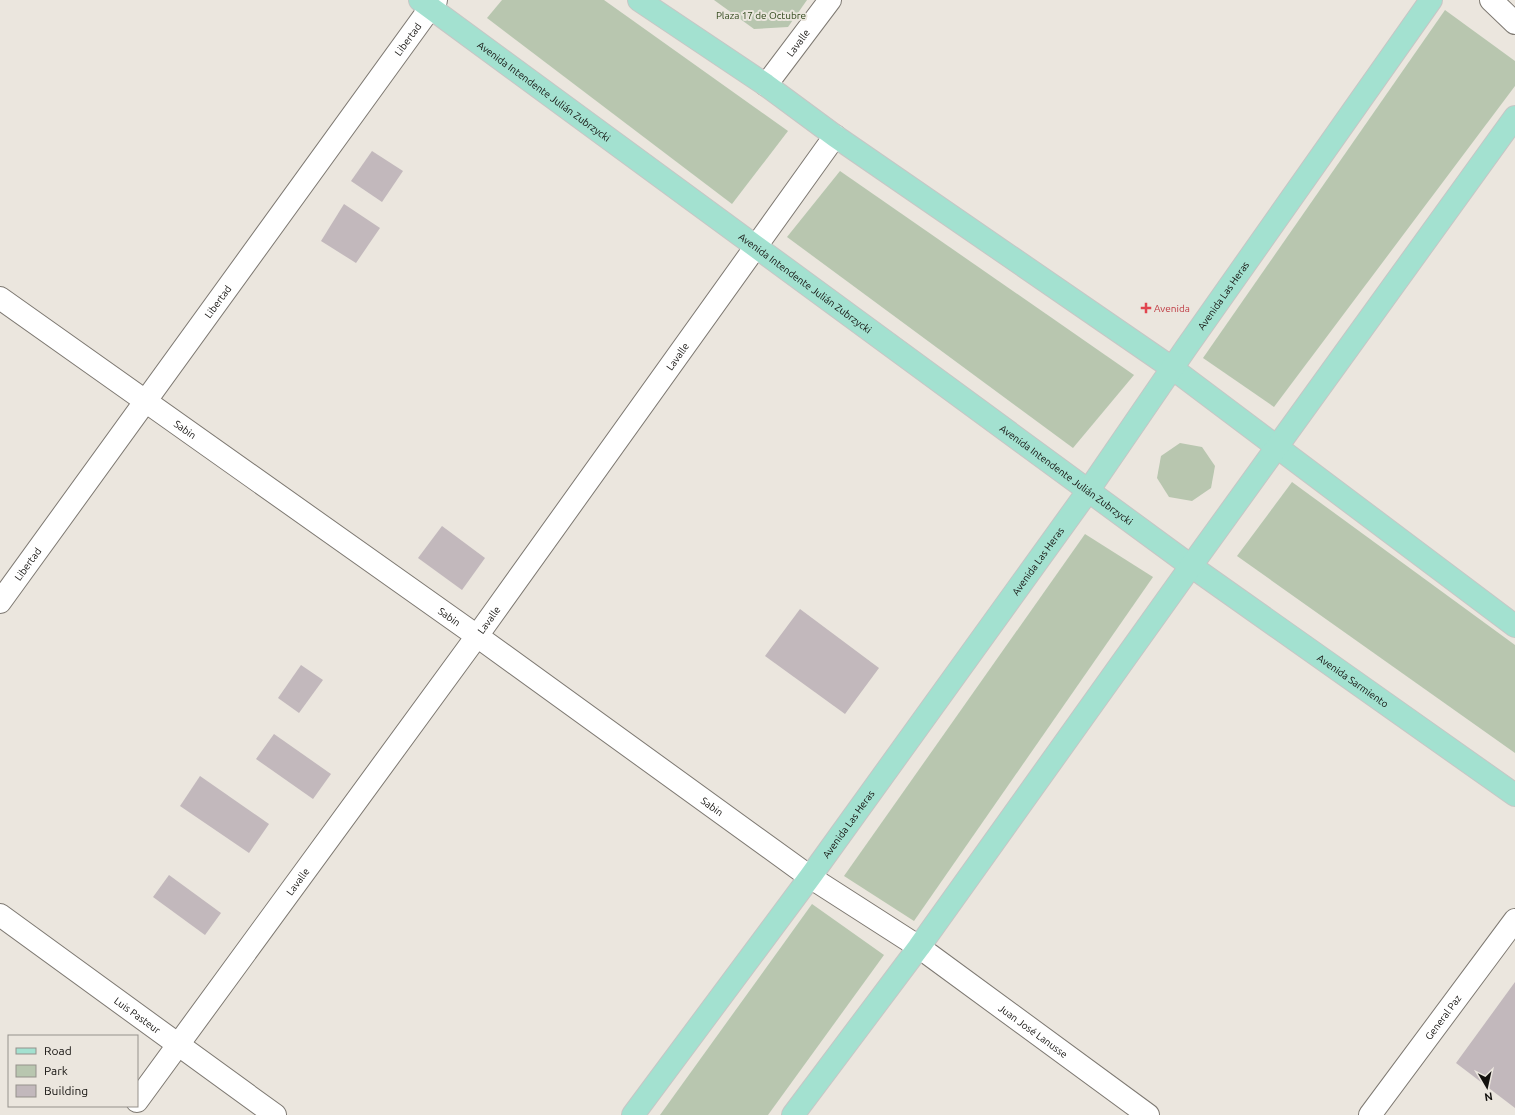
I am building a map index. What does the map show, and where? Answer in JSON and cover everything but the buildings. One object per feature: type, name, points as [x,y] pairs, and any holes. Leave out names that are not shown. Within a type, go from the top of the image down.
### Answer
[{"type":"main road","points":[[639,0],[766,84],[835,136],[1172,368],[1277,449],[1515,626]]},
{"type":"main road","name":"Avenida Las Heras","points":[[633,1115],[810,877],[1088,491],[1172,368],[1431,0]]},
{"type":"main road","name":"Avenida Intendente Julián Zubrzycki","points":[[429,2],[754,247],[1191,566]]},
{"type":"main road","points":[[793,1115],[919,947],[1191,566],[1277,449],[1515,117]]},
{"type":"main road","name":"Avenida Sarmiento","points":[[1191,566],[1515,795]]},
{"type":"street","name":"Lavalle","points":[[766,84],[830,0]]},
{"type":"street","points":[[1491,0],[1515,23]]},
{"type":"street","name":"Libertad","points":[[0,602],[146,401],[429,2]]},
{"type":"street","name":"Lavalle","points":[[138,1100],[477,636],[754,247],[835,136]]},
{"type":"street","name":"Sabin","points":[[0,298],[477,636],[810,877],[919,947]]},
{"type":"street","name":"Luis Pasteur","points":[[0,914],[275,1115]]},
{"type":"street","name":"General Paz","points":[[1370,1115],[1515,920]]},
{"type":"street","name":"Juan José Lanusse","points":[[919,947],[1148,1115]]},
{"type":"green space","points":[[502,0],[604,0],[788,131],[732,204],[487,18]]},
{"type":"green space","name":"Plaza 17 de Octubre","points":[[714,0],[807,0],[788,27],[754,29]]},
{"type":"green space","points":[[1445,10],[1515,61],[1515,86],[1274,407],[1203,358]]},
{"type":"green space","points":[[840,171],[1134,375],[1073,448],[787,237]]},
{"type":"green space","points":[[1180,443],[1202,447],[1215,466],[1211,488],[1192,501],[1169,497],[1157,478],[1161,456]]},
{"type":"green space","points":[[1292,482],[1515,645],[1515,753],[1237,556]]},
{"type":"green space","points":[[1085,534],[1153,577],[914,921],[844,876]]},
{"type":"green space","points":[[812,904],[884,955],[768,1115],[660,1115]]},
{"type":"place","name":"Avenida","points":[[1146,308]]}]
